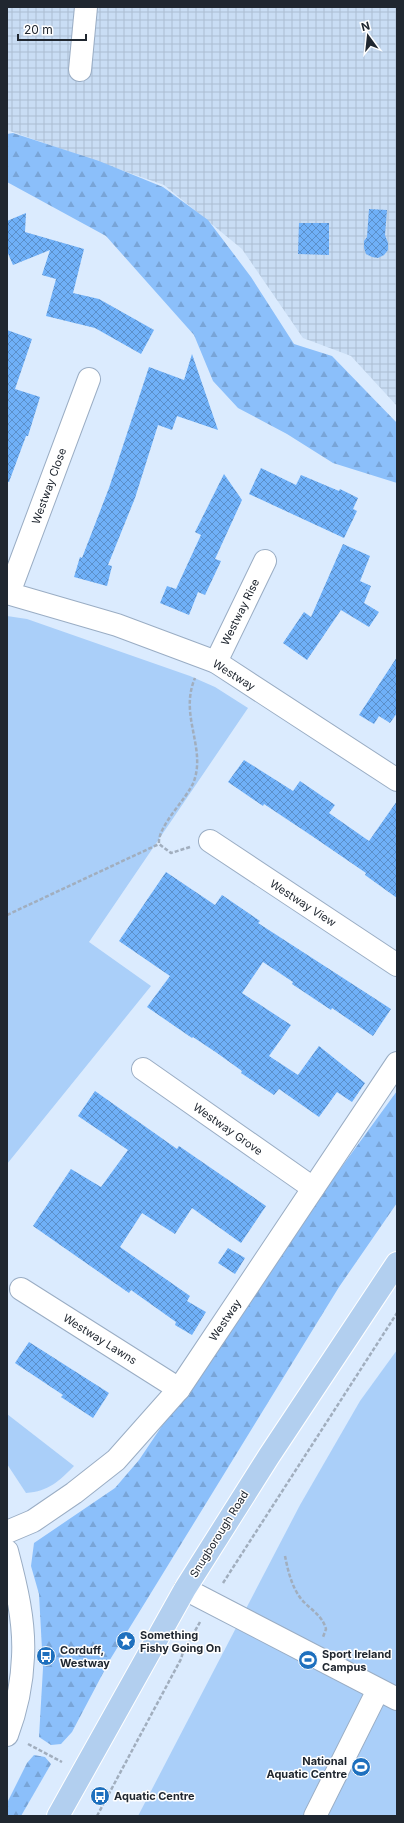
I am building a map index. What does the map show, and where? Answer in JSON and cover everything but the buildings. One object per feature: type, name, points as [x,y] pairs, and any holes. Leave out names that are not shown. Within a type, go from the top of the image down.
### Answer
[{"type":"main road","name":"Snugborough Road","points":[[58,1816],[185,1589],[273,1450],[397,1263]]},
{"type":"street","points":[[80,70],[86,7]]},
{"type":"street","name":"Westway Close","points":[[8,593],[89,379]]},
{"type":"street","name":"Westway Rise","points":[[216,662],[265,561]]},
{"type":"street","name":"Westway","points":[[8,593],[117,625],[216,662],[397,780]]},
{"type":"street","name":"Westway View","points":[[210,841],[397,965]]},
{"type":"street","name":"Westway","points":[[7,1532],[33,1521],[74,1493],[116,1460],[178,1389],[397,1063]]},
{"type":"street","name":"Westway Grove","points":[[143,1069],[313,1188]]},
{"type":"street","name":"Westway Lawns","points":[[21,1289],[178,1389]]},
{"type":"street","points":[[7,1551],[20,1615],[24,1657],[18,1693],[7,1735]]},
{"type":"street","points":[[185,1589],[388,1695],[315,1816]]},
{"type":"path","points":[[159,844],[158,840],[168,821],[194,781],[197,759],[188,703],[190,689],[196,676],[216,662]]},
{"type":"path","points":[[159,844],[171,853],[210,841]]},
{"type":"path","points":[[7,915],[159,844]]},
{"type":"path","points":[[246,1550],[397,1313]]},
{"type":"path","points":[[285,1556],[289,1574],[301,1599],[322,1617],[326,1629],[322,1639]]},
{"type":"path","points":[[97,1816],[181,1659]]},
{"type":"path","points":[[7,1735],[82,1772]]},
{"type":"shaded area","points":[[7,7],[397,7],[397,406],[351,356],[303,338],[242,249],[164,185],[7,130]]},
{"type":"shaded area","points":[[7,616],[27,619],[190,676],[215,687],[248,708],[89,942],[151,986],[7,1164]]},
{"type":"shaded area","name":"Sport Ireland Campus","points":[[397,1350],[397,1816],[138,1816],[300,1505],[360,1401]]},
{"type":"shaded area","points":[[7,1414],[74,1466],[53,1485],[41,1490],[26,1493],[7,1464]]},
{"type":"green space","points":[[13,133],[99,161],[163,187],[208,220],[251,277],[294,344],[332,356],[397,423],[397,483],[333,463],[287,434],[238,408],[213,381],[194,335],[106,236],[7,182],[7,134]]},
{"type":"green space","points":[[397,1091],[397,1203],[339,1287],[111,1658],[72,1732],[61,1744],[51,1745],[39,1737],[43,1668],[39,1594],[31,1566],[34,1543],[115,1488],[139,1460],[273,1261]]},
{"type":"green space","points":[[34,1755],[45,1757],[51,1764],[21,1816],[7,1816],[7,1803],[27,1763]]},
{"type":"place","name":"Something Fishy Going On","points":[[126,1641]]},
{"type":"place","name":"Corduff, Westway","points":[[46,1656]]},
{"type":"place","name":"Sport Ireland Campus","points":[[308,1660]]},
{"type":"place","name":"National Aquatic Centre","points":[[361,1767]]},
{"type":"place","name":"Aquatic Centre","points":[[100,1796]]}]
